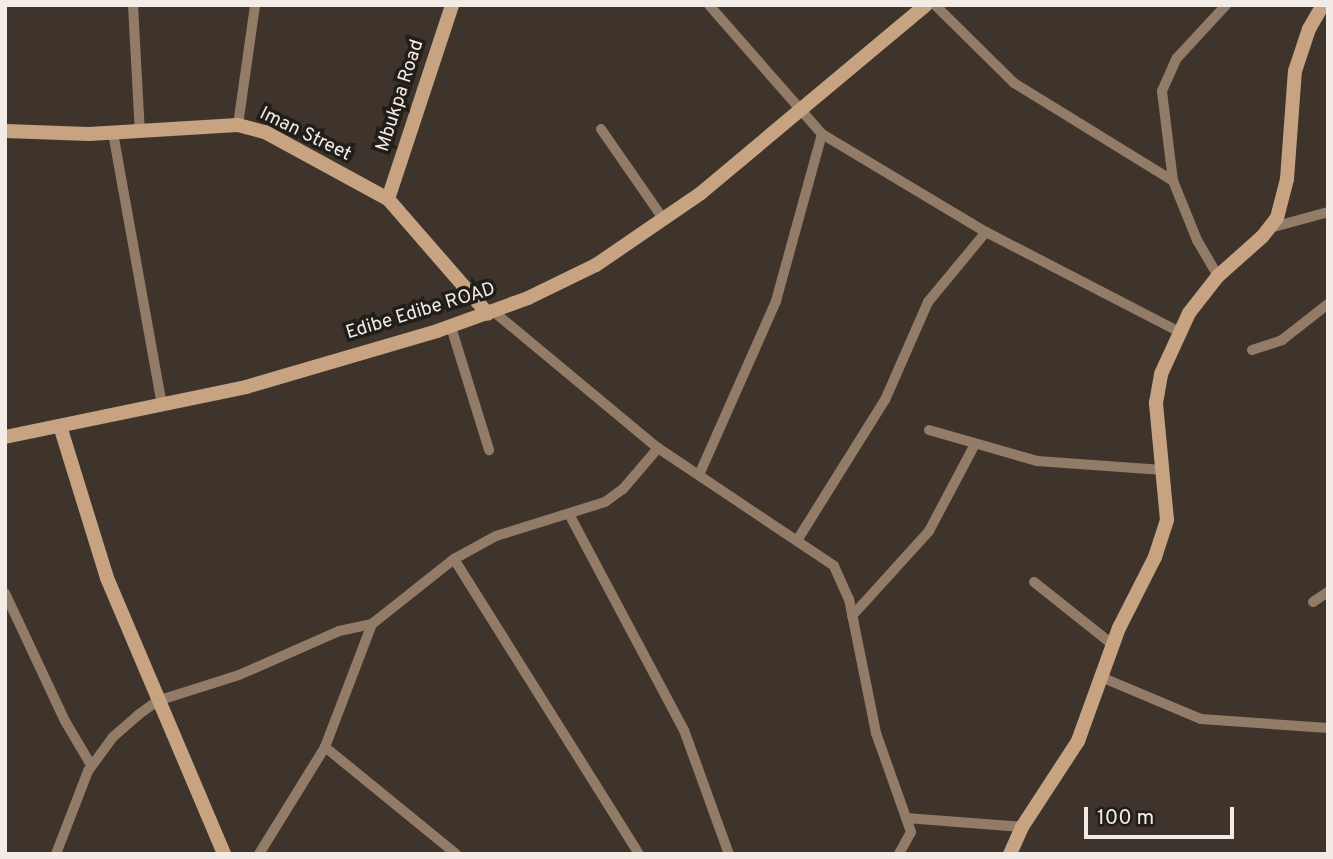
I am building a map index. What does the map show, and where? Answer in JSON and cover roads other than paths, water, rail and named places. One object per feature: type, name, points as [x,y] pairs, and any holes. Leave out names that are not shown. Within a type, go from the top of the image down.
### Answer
[{"type":"street","points":[[133,5],[140,133]]},
{"type":"street","points":[[238,125],[255,5]]},
{"type":"street","name":"Mbukpa Road","points":[[388,199],[452,5]]},
{"type":"street","points":[[709,5],[799,112],[822,134],[986,232],[1178,331]]},
{"type":"street","name":"Edibe Edibe ROAD","points":[[5,437],[246,387],[491,313],[596,265],[664,220],[799,112],[926,5]]},
{"type":"street","points":[[934,5],[1014,83],[1173,181]]},
{"type":"street","points":[[1217,275],[1197,240],[1173,181],[1162,109],[1166,77],[1177,58],[1226,5]]},
{"type":"street","points":[[1270,228],[1287,179],[1295,71],[1309,29],[1323,5]]},
{"type":"street","name":"Iman Street","points":[[5,131],[113,134],[238,125],[265,132],[388,199],[491,313]]},
{"type":"street","points":[[601,129],[664,220]]},
{"type":"street","points":[[113,134],[162,405]]},
{"type":"street","points":[[699,475],[780,290],[822,134]]},
{"type":"street","points":[[1010,854],[1022,827],[1078,741],[1112,644],[1163,533],[1163,470],[1157,389],[1178,331],[1217,275],[1270,228],[1328,212]]},
{"type":"street","points":[[798,539],[878,411],[928,302],[986,232]]},
{"type":"street","points":[[1252,350],[1282,340],[1328,304]]},
{"type":"street","points":[[491,313],[658,448],[798,539],[834,566],[852,616],[876,733],[911,832],[899,854]]},
{"type":"street","points":[[450,327],[489,450]]},
{"type":"street","points":[[60,426],[107,578],[224,854]]},
{"type":"street","points":[[929,429],[1037,461],[1163,470]]},
{"type":"street","points":[[852,616],[929,531],[975,444]]},
{"type":"street","points":[[56,854],[91,765],[113,737],[158,701],[239,675],[339,631],[372,624],[454,559],[496,536],[605,502],[623,489],[658,448]]},
{"type":"street","points":[[569,514],[684,730],[729,854]]},
{"type":"street","points":[[454,559],[639,854]]},
{"type":"street","points":[[1034,582],[1112,644]]},
{"type":"street","points":[[1313,602],[1328,592]]},
{"type":"street","points":[[5,593],[60,710],[91,765]]},
{"type":"street","points":[[259,854],[326,747],[372,624]]},
{"type":"street","points":[[1101,677],[1201,719],[1328,728]]},
{"type":"street","points":[[326,747],[456,854]]},
{"type":"street","points":[[906,818],[1022,827]]}]
